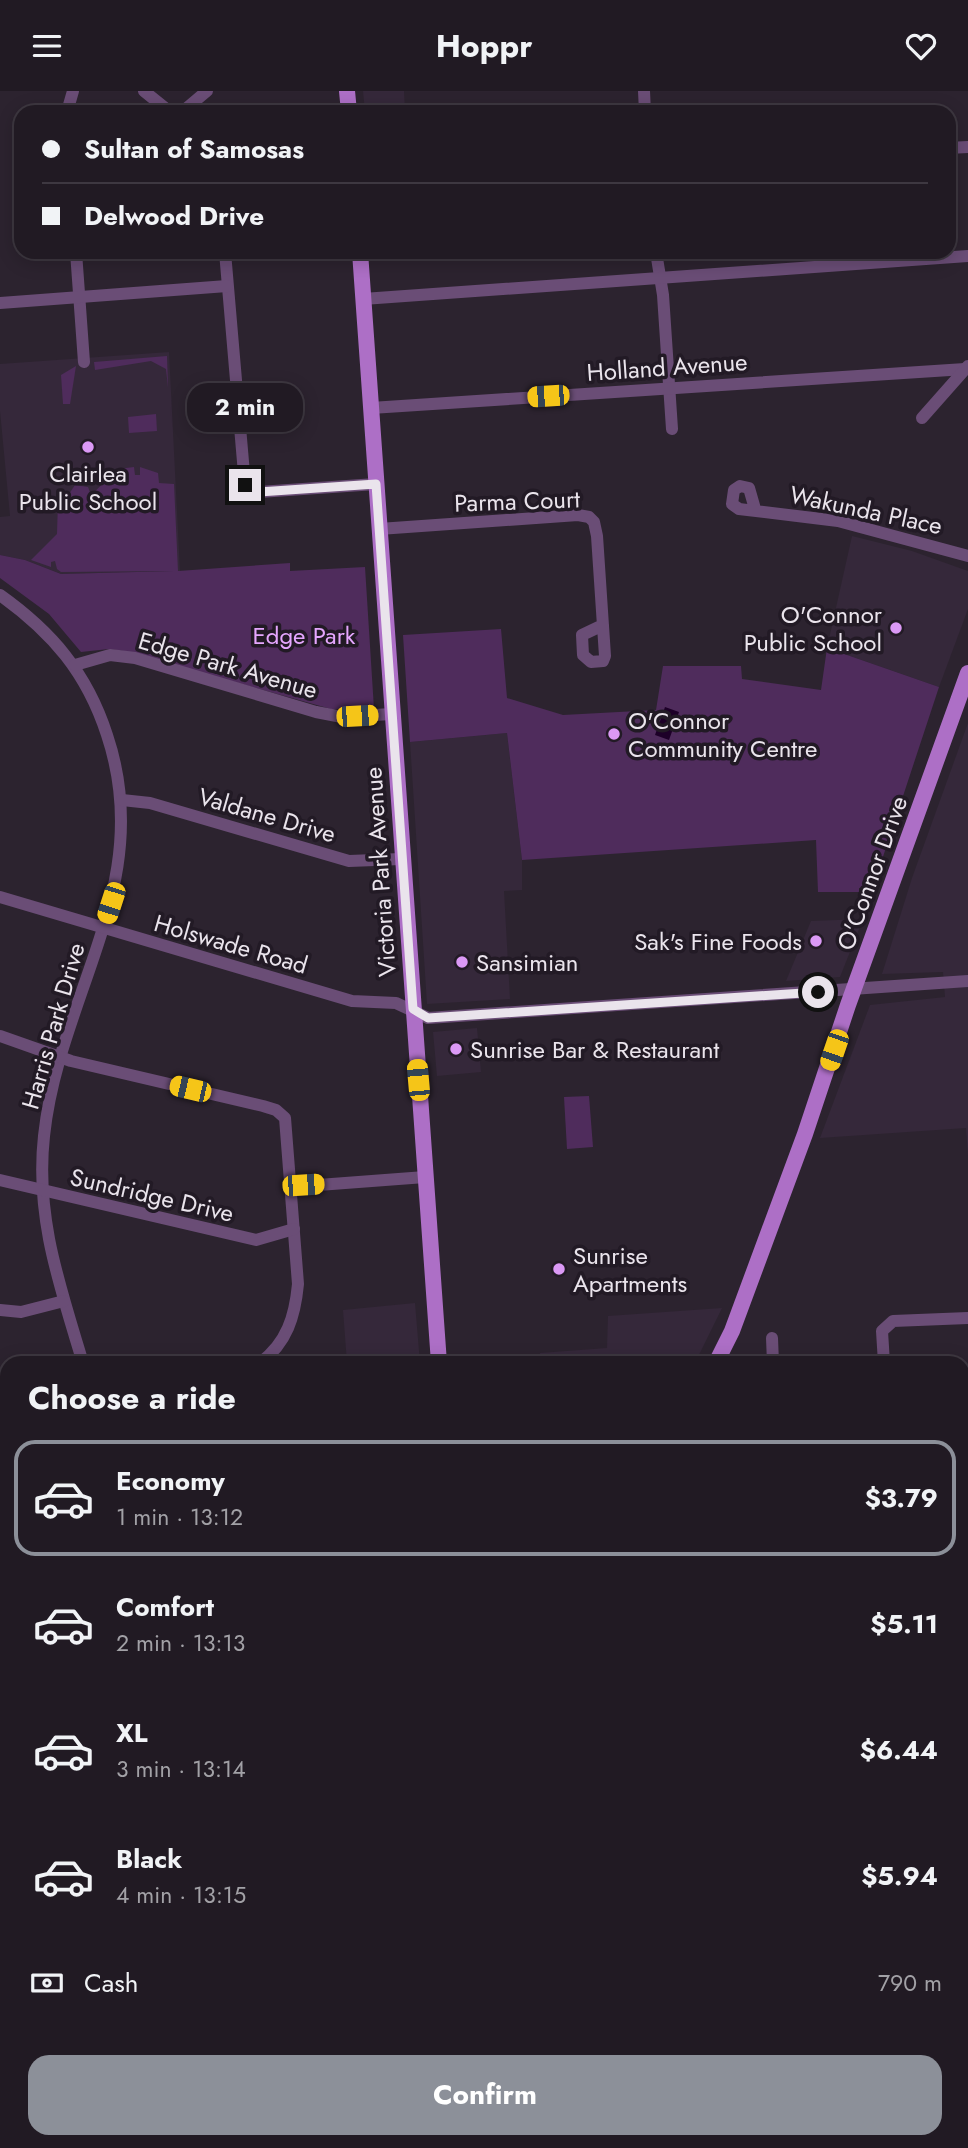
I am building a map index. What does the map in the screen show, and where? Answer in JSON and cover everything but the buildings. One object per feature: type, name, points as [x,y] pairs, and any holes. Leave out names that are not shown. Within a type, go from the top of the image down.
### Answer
[{"type":"main road","name":"Victoria Park Avenue","points":[[360,259],[401,859],[438,1356]]},
{"type":"main road","name":"O'Connor Drive","points":[[720,1356],[732,1331],[807,1129],[854,989],[966,684]]},
{"type":"street","points":[[144,91],[161,105]]},
{"type":"street","points":[[191,105],[207,91]]},
{"type":"street","points":[[76,259],[84,362]]},
{"type":"street","points":[[225,259],[245,485],[259,492],[376,484]]},
{"type":"street","points":[[657,259],[663,295],[672,429]]},
{"type":"street","points":[[363,299],[928,259]]},
{"type":"street","points":[[0,303],[227,286]]},
{"type":"street","points":[[922,418],[966,367]]},
{"type":"street","name":"Holland Avenue","points":[[371,408],[966,367]]},
{"type":"street","name":"Wakunda Place","points":[[755,509],[838,521],[968,556]]},
{"type":"street","name":"Parma Court","points":[[379,529],[578,515],[589,517],[596,528],[603,625]]},
{"type":"street","points":[[0,595],[52,637],[75,665]]},
{"type":"street","name":"Edge Park Avenue","points":[[75,665],[110,655],[135,658],[316,712],[342,717],[391,714]]},
{"type":"street","name":"Harris Park Drive","points":[[75,665],[102,718],[116,761],[122,800],[121,857],[103,929],[62,1058],[44,1132],[41,1192],[43,1212],[64,1301],[81,1356]]},
{"type":"street","name":"Valdane Drive","points":[[122,800],[150,803],[349,861],[401,859]]},
{"type":"street","name":"Holswade Road","points":[[0,897],[352,1001],[396,1003],[428,1018],[968,981]]},
{"type":"street","points":[[0,1035],[62,1058],[276,1110],[285,1118],[298,1284],[296,1310],[289,1329],[266,1356]]},
{"type":"street","points":[[292,1187],[425,1177]]},
{"type":"street","name":"Sundridge Drive","points":[[0,1180],[41,1192],[257,1240],[294,1229]]},
{"type":"street","points":[[0,1310],[21,1312],[64,1301]]},
{"type":"street","points":[[884,1356],[882,1331],[893,1321],[968,1318]]},
{"type":"street","points":[[772,1338],[773,1356]]},
{"type":"shaded area","points":[[363,91],[404,91],[405,105],[364,105]]},
{"type":"shaded area","name":"Clairlea Public School","points":[[169,352],[180,571],[61,574],[25,560],[0,555],[0,517],[10,516],[0,411],[0,364]]},
{"type":"shaded area","name":"O'Connor Public School","points":[[852,536],[912,551],[968,571],[968,609],[939,687],[827,648]]},
{"type":"shaded area","points":[[665,707],[679,712],[669,740],[655,735]]},
{"type":"shaded area","points":[[968,723],[968,1156],[966,1128],[820,1138],[870,1005],[945,997],[943,972],[882,974],[912,878]]},
{"type":"shaded area","points":[[507,733],[522,860],[522,890],[504,891],[510,999],[427,1004],[410,742]]},
{"type":"shaded area","points":[[863,919],[840,977],[786,981],[811,921]]},
{"type":"shaded area","points":[[477,1028],[481,1072],[437,1076],[433,1032]]},
{"type":"shaded area","points":[[415,1303],[419,1356],[346,1356],[343,1310]]},
{"type":"shaded area","points":[[722,1308],[698,1356],[540,1356],[540,1353],[607,1348],[608,1316]]},
{"type":"green space","points":[[167,356],[168,388],[166,369],[151,361],[95,370],[94,362]]},
{"type":"green space","points":[[76,366],[70,404],[63,404],[61,375]]},
{"type":"green space","points":[[156,414],[157,431],[129,433],[128,417]]},
{"type":"green space","name":"Edge Park","points":[[134,467],[135,475],[140,475],[140,467],[158,473],[159,483],[174,484],[178,571],[290,563],[290,571],[365,567],[374,709],[331,709],[124,651],[109,649],[81,652],[49,614],[0,578],[0,555],[25,560],[61,574],[173,571],[61,572],[55,561],[51,562],[51,567],[31,560],[57,534],[58,501],[81,502],[67,497],[75,485],[88,487],[91,495],[118,469]]},
{"type":"green space","points":[[501,629],[507,698],[563,715],[656,710],[663,666],[741,666],[742,679],[821,690],[827,648],[939,687],[873,887],[859,888],[859,892],[818,892],[816,840],[522,860],[507,733],[410,742],[403,635]]},
{"type":"green space","points":[[589,1096],[593,1147],[567,1149],[564,1097]]},
{"type":"place","name":"Clairlea Public School","points":[[88,447]]},
{"type":"place","name":"O'Connor Public School","points":[[896,628]]},
{"type":"place","name":"O'Connor Community Centre","points":[[614,734]]},
{"type":"place","name":"Sak's Fine Foods","points":[[816,941]]},
{"type":"place","name":"Sansimian","points":[[462,962]]},
{"type":"place","name":"Sunrise Bar & Restaurant","points":[[456,1049]]},
{"type":"place","name":"Sunrise Apartments","points":[[559,1269]]},
{"type":"route","points":[[245,485],[254,492],[259,492],[376,484],[413,1009],[428,1018],[818,992]]}]
